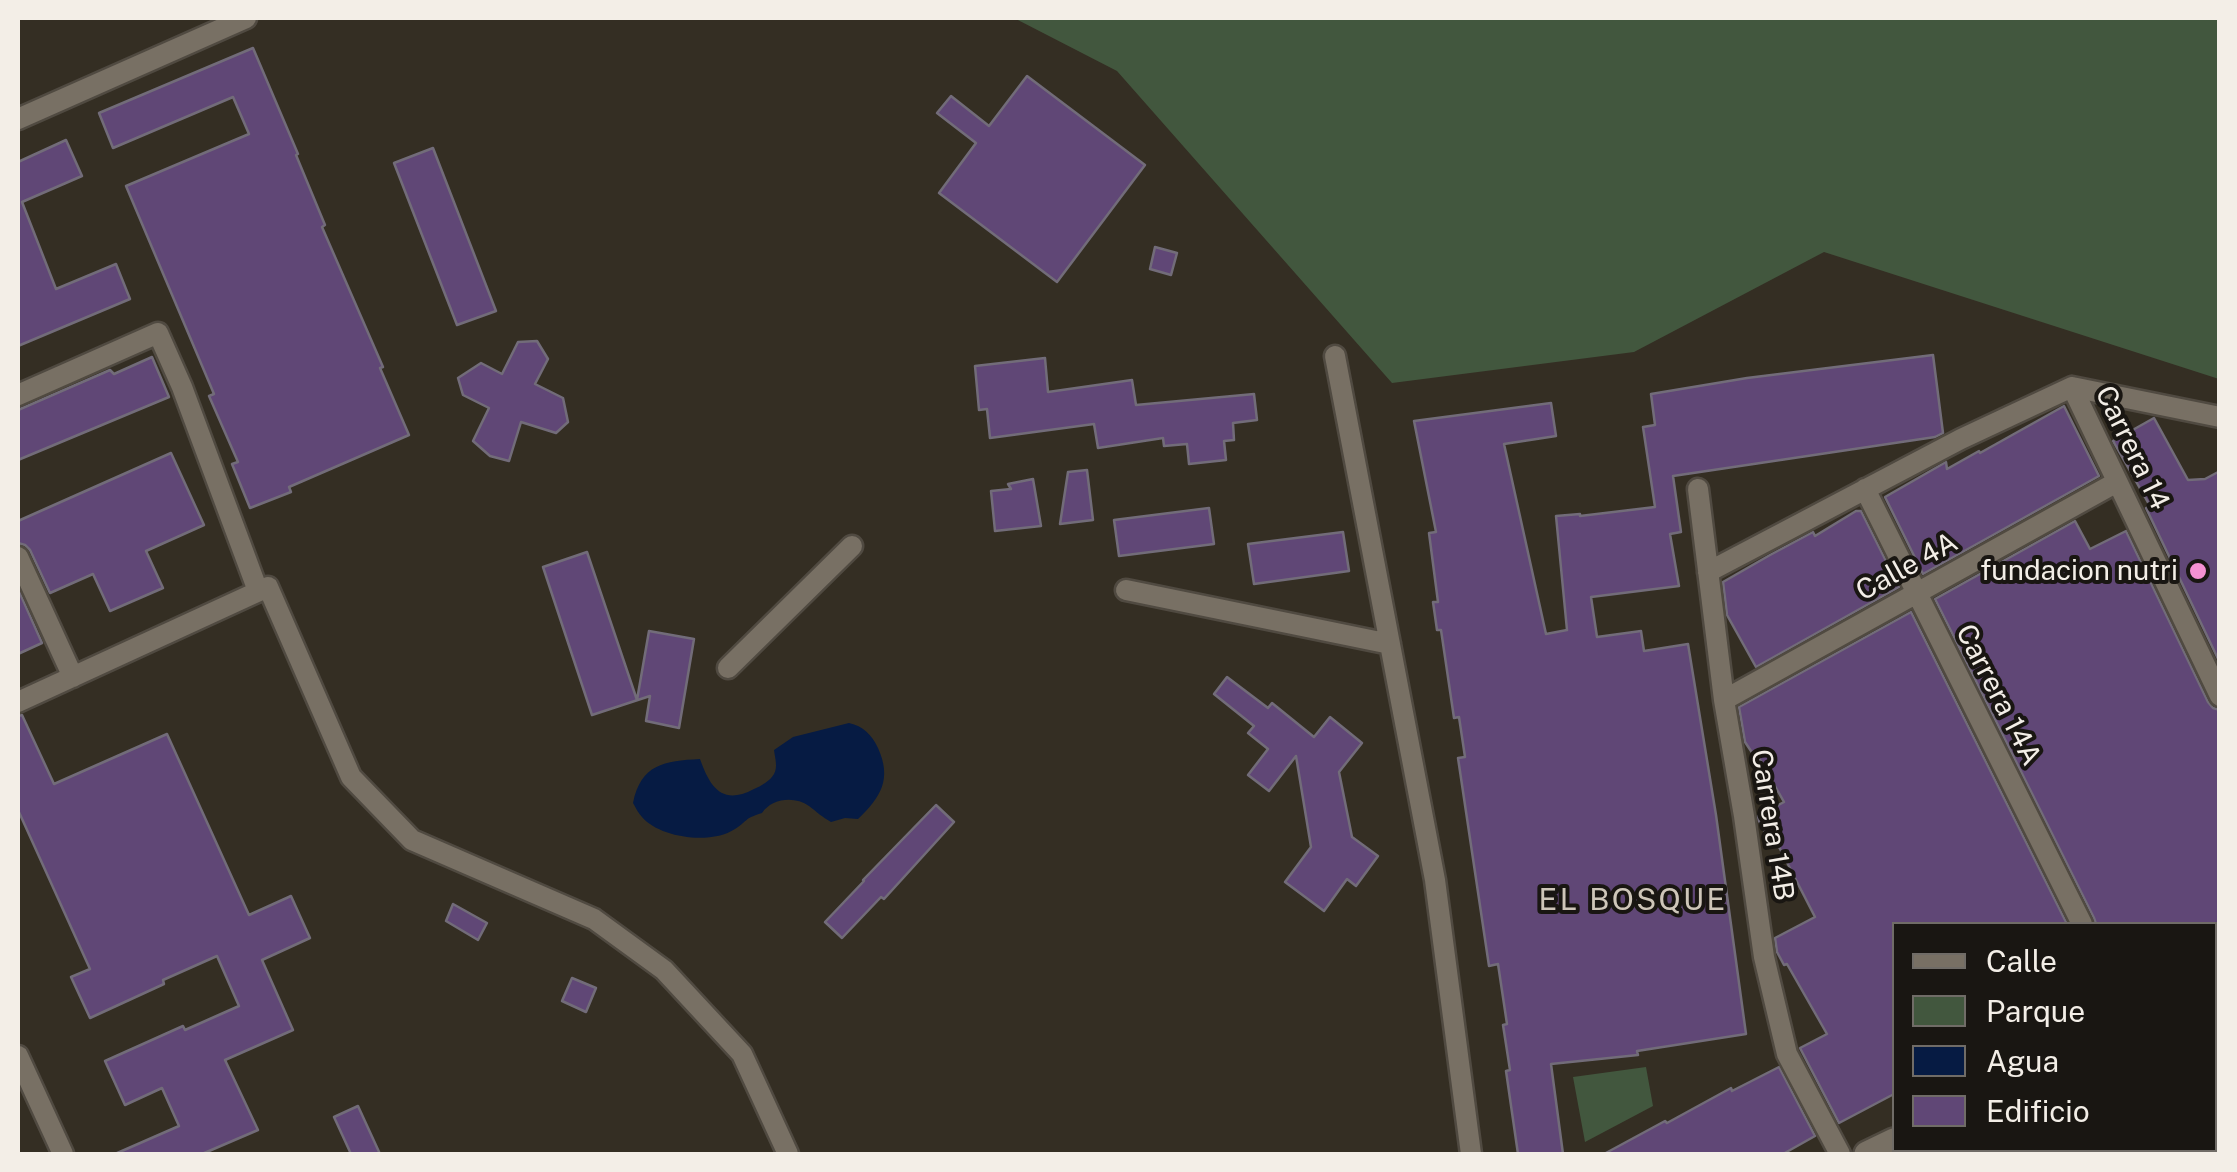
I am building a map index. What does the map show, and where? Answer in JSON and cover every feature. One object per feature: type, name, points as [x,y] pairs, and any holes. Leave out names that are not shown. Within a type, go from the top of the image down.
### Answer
[{"type":"street","points":[[18,119],[246,18]]},
{"type":"street","points":[[18,395],[158,333],[258,591]]},
{"type":"street","points":[[1335,356],[1434,880],[1471,1154]]},
{"type":"street","points":[[1708,572],[1961,439],[2072,387],[2220,416]]},
{"type":"street","name":"Carrera 14","points":[[2072,387],[2220,696]]},
{"type":"street","name":"Calle 4A","points":[[1724,700],[2117,482]]},
{"type":"street","name":"Carrera 14B","points":[[1698,489],[1724,700],[1764,957],[1787,1054],[1840,1154]]},
{"type":"street","name":"Carrera 14A","points":[[1865,489],[2081,922]]},
{"type":"street","points":[[728,668],[852,546]]},
{"type":"street","points":[[18,557],[73,677]]},
{"type":"street","points":[[18,702],[268,587],[351,777],[412,840],[594,919],[664,970],[742,1054],[788,1154]]},
{"type":"street","points":[[1126,590],[1390,644]]},
{"type":"street","points":[[18,1056],[63,1154]]},
{"type":"street","points":[[1867,1154],[1892,1142]]},
{"type":"green space","points":[[1014,18],[2219,18],[2219,379],[1824,252],[1634,352],[1392,383],[1117,71]]},
{"type":"green space","points":[[2217,996],[2219,1154],[2084,1154],[2217,1152]]},
{"type":"green space","points":[[1646,1067],[1653,1106],[1585,1142],[1573,1077]]},
{"type":"water","points":[[849,723],[873,739],[884,769],[878,795],[858,819],[831,822],[803,803],[784,800],[725,834],[700,838],[661,830],[650,824],[633,803],[648,772],[687,760],[700,759],[719,791],[743,794],[772,777],[776,768],[774,750],[793,737]]},
{"type":"building","points":[[253,48],[409,435],[250,508],[232,464],[238,462],[209,396],[214,394],[126,186],[249,134],[233,97],[113,148],[99,113]]},
{"type":"building","points":[[1027,76],[1145,165],[1057,282],[939,193],[976,143],[937,113],[951,96],[989,126]]},
{"type":"building","points":[[66,140],[82,176],[22,202],[56,289],[116,264],[130,299],[18,346],[18,162]]},
{"type":"building","points":[[433,148],[496,311],[457,325],[394,163]]},
{"type":"building","points":[[1155,247],[1177,253],[1171,275],[1150,269]]},
{"type":"building","points":[[537,341],[548,359],[535,384],[563,398],[568,422],[556,433],[521,422],[509,461],[490,456],[473,441],[489,408],[463,395],[458,378],[481,363],[502,374],[518,342]]},
{"type":"building","points":[[1933,355],[1943,433],[1673,476],[1681,532],[1670,534],[1679,586],[1591,597],[1597,637],[1641,631],[1644,651],[1688,644],[1746,1034],[1637,1051],[1638,1055],[1551,1064],[1563,1154],[1518,1154],[1506,1071],[1510,1070],[1503,1025],[1507,1024],[1498,964],[1489,966],[1458,758],[1465,757],[1459,717],[1454,718],[1441,630],[1437,630],[1433,602],[1438,602],[1429,533],[1436,532],[1414,421],[1551,403],[1556,436],[1504,444],[1546,634],[1567,630],[1556,516],[1655,507],[1643,427],[1655,425],[1651,394]]},
{"type":"building","points":[[152,357],[169,397],[18,460],[18,410],[110,370],[114,374]]},
{"type":"building","points":[[1045,358],[1048,392],[1132,380],[1136,405],[1254,394],[1257,420],[1233,423],[1234,440],[1224,441],[1226,460],[1189,464],[1187,444],[1164,446],[1163,438],[1098,448],[1094,424],[990,438],[987,409],[979,410],[975,366]]},
{"type":"building","points":[[2064,406],[2099,476],[1923,574],[1885,497],[1946,462],[1947,469],[1980,453]]},
{"type":"building","points":[[2154,418],[2188,480],[2205,479],[2220,471],[2220,663],[2146,508],[2150,506],[2113,441]]},
{"type":"building","points":[[171,453],[204,525],[146,551],[163,588],[110,611],[93,574],[50,593],[30,550],[18,543],[18,521]]},
{"type":"building","points":[[1087,470],[1093,520],[1060,524],[1068,472]]},
{"type":"building","points":[[1033,479],[1041,526],[995,531],[991,491],[1011,489],[1008,484]]},
{"type":"building","points":[[1209,508],[1214,544],[1119,556],[1114,520]]},
{"type":"building","points":[[1861,511],[1899,587],[1756,667],[1727,615],[1723,582]]},
{"type":"building","points":[[2075,521],[2090,549],[2126,531],[2208,702],[2220,710],[2220,924],[2095,922],[1935,599]]},
{"type":"building","points":[[1343,532],[1349,571],[1254,584],[1248,544]]},
{"type":"building","points":[[587,552],[637,700],[649,631],[694,639],[679,728],[646,721],[650,696],[592,715],[543,567]]},
{"type":"building","points":[[18,589],[42,643],[18,654]]},
{"type":"building","points":[[1911,612],[2066,922],[1892,922],[1892,1095],[1839,1123],[1800,1048],[1827,1034],[1787,964],[1784,965],[1775,938],[1815,917],[1777,843],[1772,846],[1759,821],[1758,816],[1784,802],[1758,756],[1745,742],[1739,707]]},
{"type":"building","points":[[1227,677],[1268,708],[1272,703],[1314,737],[1330,717],[1362,743],[1339,772],[1352,837],[1378,856],[1356,886],[1347,879],[1324,911],[1285,882],[1311,847],[1296,756],[1269,791],[1248,775],[1268,749],[1248,733],[1254,726],[1214,694]]},
{"type":"building","points":[[22,715],[54,784],[167,734],[249,915],[291,896],[310,938],[262,960],[293,1030],[225,1060],[258,1130],[202,1154],[115,1154],[179,1126],[162,1088],[125,1105],[105,1061],[239,1006],[217,956],[90,1018],[71,977],[90,969],[18,810],[18,716]]},
{"type":"building","points":[[936,805],[954,822],[884,899],[881,897],[842,938],[825,922]]},
{"type":"building","points":[[453,904],[487,923],[478,940],[446,921]]},
{"type":"building","points":[[572,978],[596,988],[586,1012],[562,1001]]},
{"type":"building","points":[[1779,1067],[1815,1136],[1783,1154],[1604,1154],[1731,1088],[1732,1091]]},
{"type":"building","points":[[358,1106],[380,1154],[351,1154],[334,1117]]},
{"type":"place","name":"fundacion nutri","points":[[2198,571]]},
{"type":"district","name":"EL BOSQUE","points":[[1633,901]]}]
